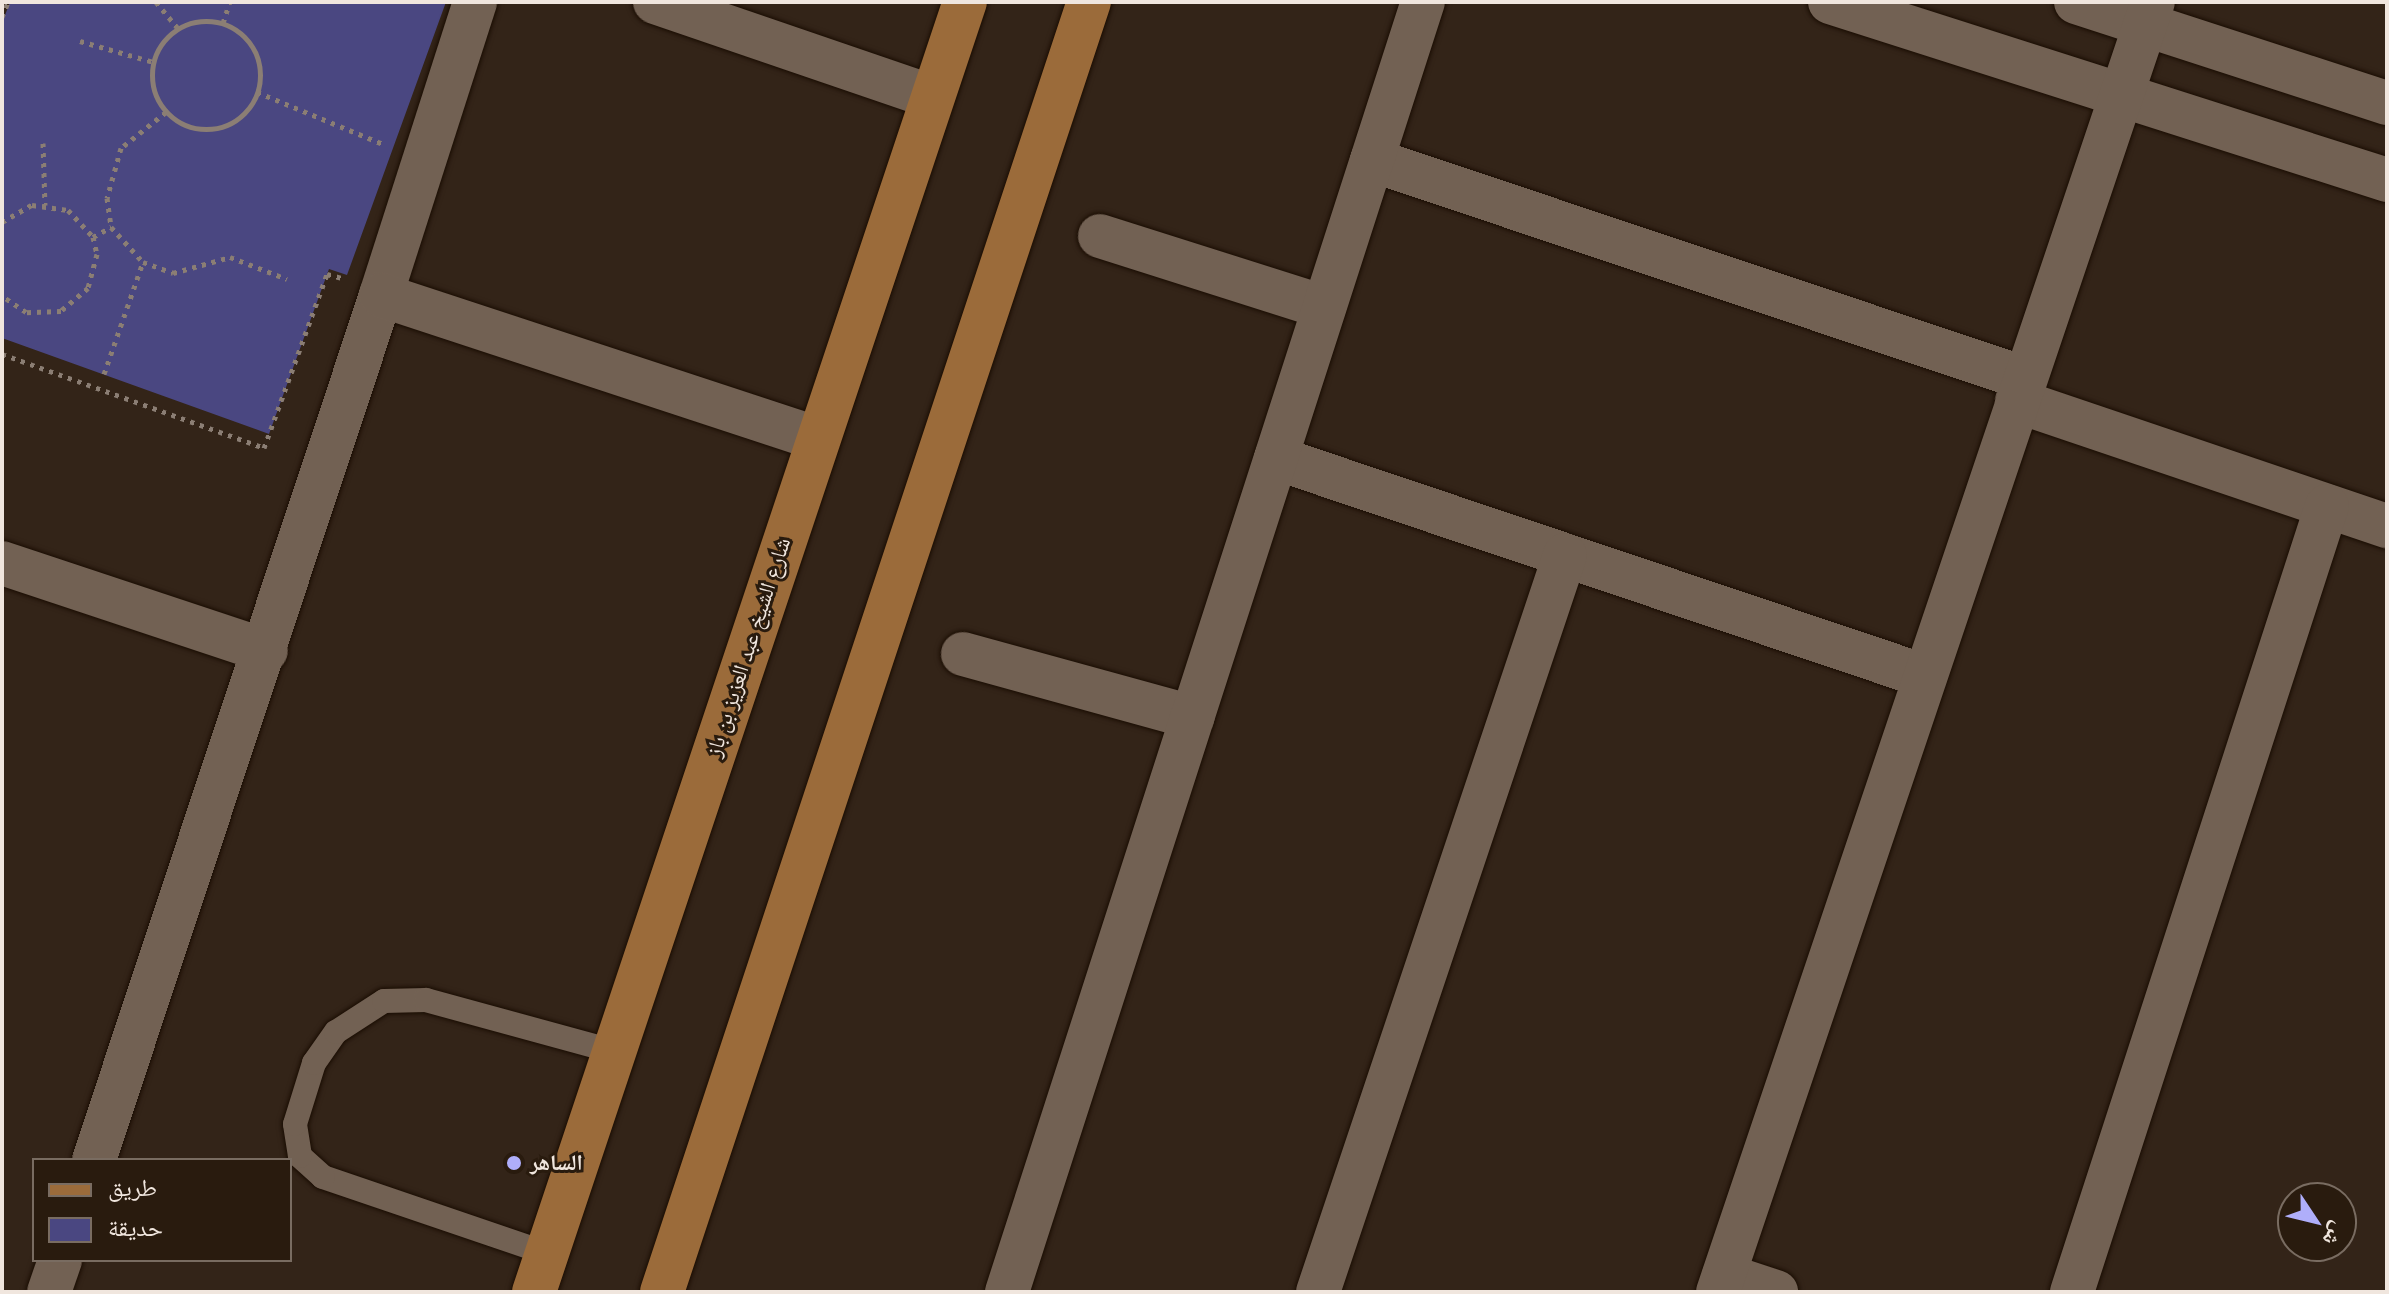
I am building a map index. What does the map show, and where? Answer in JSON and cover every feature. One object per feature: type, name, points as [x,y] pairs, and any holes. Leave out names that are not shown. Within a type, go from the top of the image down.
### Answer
[{"type":"main road","name":"شارع الشيخ عبد العزيز بن باز","points":[[540,1273],[965,2]]},
{"type":"main road","points":[[662,1292],[1089,2]]},
{"type":"street","points":[[95,1158],[266,651],[475,2]]},
{"type":"street","points":[[655,2],[932,97]]},
{"type":"street","points":[[1007,1292],[1423,2]]},
{"type":"street","points":[[1830,2],[2121,91],[2387,180]]},
{"type":"street","points":[[2076,2],[2150,12],[2387,103]]},
{"type":"street","points":[[1776,1292],[1721,1283],[2150,12]]},
{"type":"street","points":[[1372,160],[2021,390],[2387,526]]},
{"type":"street","points":[[1100,236],[1324,307]]},
{"type":"street","points":[[381,295],[818,439]]},
{"type":"street","points":[[1276,458],[1924,676]]},
{"type":"street","points":[[2072,1292],[2327,506]]},
{"type":"street","points":[[1318,1292],[1565,555]]},
{"type":"street","points":[[2,563],[266,651]]},
{"type":"street","points":[[963,654],[1192,717]]},
{"type":"street","points":[[49,1292],[59,1262]]},
{"type":"lane","points":[[540,1273],[323,1177],[300,1156],[295,1124],[314,1063],[336,1032],[384,1001],[426,1000],[613,1051]]},
{"type":"path","points":[[2,17],[8,2]]},
{"type":"path","points":[[156,2],[178,28]]},
{"type":"path","points":[[223,23],[230,2]]},
{"type":"path","points":[[195,21],[223,23],[245,36],[255,50],[260,67],[257,92],[242,116],[209,130],[191,128],[166,112],[153,91],[153,62],[164,40],[178,28],[195,21]]},
{"type":"path","points":[[80,41],[153,62]]},
{"type":"path","points":[[257,92],[386,146],[394,133]]},
{"type":"path","points":[[166,112],[121,148],[107,198],[111,227],[143,262],[173,273],[230,257],[287,279]]},
{"type":"path","points":[[43,143],[45,205]]},
{"type":"path","points":[[2,222],[14,212],[45,205],[68,210],[93,237],[96,272],[77,302],[44,314],[26,312],[2,296]]},
{"type":"path","points":[[93,237],[111,227]]},
{"type":"path","points":[[104,374],[143,262]]},
{"type":"path","points":[[2,354],[264,448],[327,274],[341,279],[347,264]]},
{"type":"green space","points":[[10,2],[446,2],[347,275],[329,269],[269,434],[2,338],[2,23]]},
{"type":"place","name":"الساهر","points":[[514,1163]]}]
